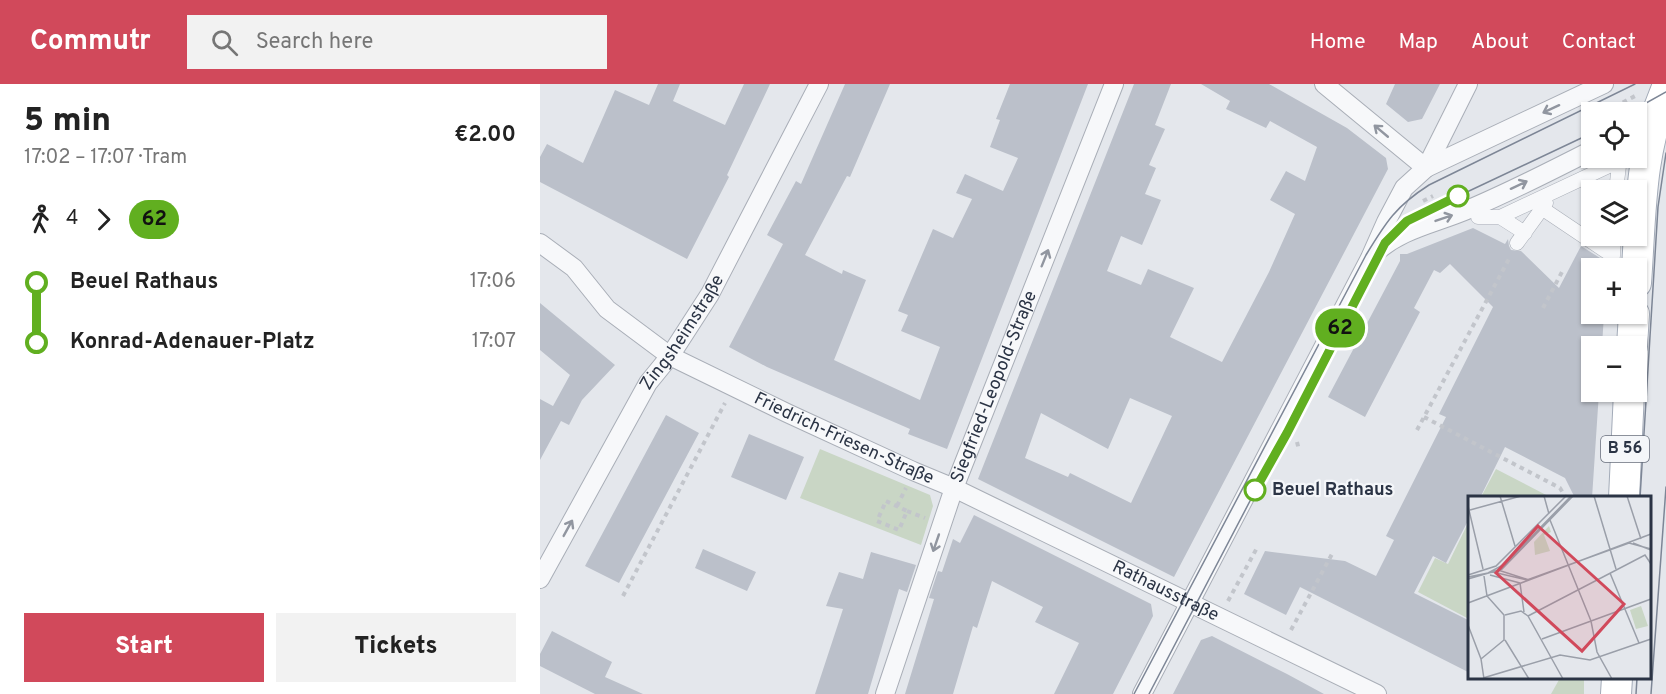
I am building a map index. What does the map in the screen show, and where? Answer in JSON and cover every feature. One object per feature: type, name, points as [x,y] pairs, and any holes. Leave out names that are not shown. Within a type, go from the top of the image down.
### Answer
[{"type":"main road","points":[[1637,258],[1640,203],[1647,147],[1652,121],[1666,90]]},
{"type":"main road","name":"B 56","points":[[1624,496],[1629,402]]},
{"type":"main road","points":[[1616,694],[1617,679]]},
{"type":"street","name":"Zingsheimstraße","points":[[540,579],[648,383],[670,356],[710,294],[819,84]]},
{"type":"street","name":"Siegfried-Leopold-Straße","points":[[885,694],[954,488],[1114,84]]},
{"type":"street","points":[[1324,84],[1426,168]]},
{"type":"street","points":[[1426,168],[1468,84]]},
{"type":"street","points":[[1142,694],[1370,258],[1404,188],[1426,168],[1604,84]]},
{"type":"street","points":[[1370,258],[1385,243],[1405,232],[1466,210],[1581,155]]},
{"type":"street","points":[[1478,217],[1500,217],[1601,168]]},
{"type":"street","points":[[1500,217],[1521,238],[1556,190]]},
{"type":"street","points":[[1543,209],[1581,235]]},
{"type":"street","name":"Friedrich-Friesen-Straße","points":[[540,243],[574,268],[607,309],[670,356],[902,466],[954,488]]},
{"type":"street","points":[[1598,246],[1613,256],[1614,246]]},
{"type":"street","name":"Rathausstraße","points":[[954,488],[1377,694]]},
{"type":"path","points":[[1624,102],[1636,96]]},
{"type":"path","points":[[1417,430],[1521,238]]},
{"type":"path","points":[[1543,308],[1563,270]]},
{"type":"path","name":"Friedrich-Friesen-Straße","points":[[623,596],[734,387]]},
{"type":"path","points":[[1425,417],[1560,488],[1565,496]]},
{"type":"path","points":[[886,501],[897,506],[907,511],[899,530],[877,520],[886,501]]},
{"type":"path","points":[[1219,617],[1258,546]]},
{"type":"path","points":[[1281,647],[1332,554]]},
{"type":"green space","points":[[820,449],[930,495],[933,506],[921,545],[800,498]]},
{"type":"green space","points":[[1496,469],[1548,496],[1482,496]]},
{"type":"green space","points":[[1468,523],[1468,618],[1418,592],[1435,558],[1448,564]]},
{"type":"green space","points":[[1559,679],[1584,679],[1584,694],[1551,694]]},
{"type":"building","points":[[658,84],[680,84],[673,101],[725,125],[744,84],[770,84],[727,175],[729,177],[687,259],[540,182],[540,157],[547,144],[583,163],[615,90],[649,105]]},
{"type":"building","points":[[845,84],[890,84],[850,177],[847,176],[805,255],[842,274],[843,270],[866,280],[834,360],[920,400],[940,347],[901,331],[908,315],[898,311],[933,229],[953,238],[972,199],[956,193],[965,174],[1003,191],[1018,158],[990,147],[1000,120],[996,119],[1010,84],[1088,84],[947,449],[908,434],[910,429],[767,367],[729,347],[783,244],[767,235],[796,181],[801,184]]},
{"type":"building","points":[[1134,84],[1171,84],[1155,125],[1165,129],[1149,165],[1156,168],[1145,194],[1161,200],[1142,245],[1121,236],[1107,271],[1141,285],[1148,269],[1194,288],[1170,337],[1222,362],[1269,272],[1295,214],[1270,200],[1286,171],[1305,181],[1317,147],[1270,121],[1266,128],[1226,109],[1230,101],[1201,84],[1269,84],[1347,128],[1386,158],[1388,169],[1174,577],[978,479]],"holes":[[[1130,398],[1172,416],[1131,503],[1070,473],[1068,477],[1025,458],[1041,413],[1108,449]]]},
{"type":"building","points":[[1395,84],[1440,84],[1422,119],[1408,122],[1386,104]]},
{"type":"building","points":[[1473,228],[1505,244],[1508,239],[1511,250],[1521,251],[1559,288],[1581,246],[1600,258],[1581,258],[1581,324],[1603,324],[1603,336],[1581,336],[1581,402],[1598,402],[1592,496],[1574,496],[1565,478],[1505,447],[1481,496],[1468,496],[1468,521],[1446,563],[1433,556],[1414,593],[1468,620],[1468,672],[1300,587],[1286,615],[1244,594],[1265,551],[1345,561],[1376,576],[1394,540],[1386,536],[1446,417],[1439,414],[1493,307],[1450,264],[1440,273],[1434,270],[1414,308],[1420,312],[1365,417],[1328,397],[1400,261],[1400,254],[1407,254]]},
{"type":"building","points":[[540,303],[615,365],[582,400],[569,425],[561,421],[540,460],[540,399],[553,406],[570,375],[540,350]]},
{"type":"building","points":[[666,415],[699,433],[619,583],[585,566]]},
{"type":"building","points":[[749,434],[804,457],[786,500],[731,477]]},
{"type":"building","points":[[974,515],[1151,604],[1153,616],[1113,694],[1054,694],[1079,643],[1035,622],[1043,607],[992,581],[977,628],[973,626],[953,694],[905,694],[934,599],[929,598],[938,571],[942,572],[953,539],[960,543]]},
{"type":"building","points":[[703,549],[756,572],[747,591],[695,568]]},
{"type":"building","points":[[871,552],[916,565],[907,592],[899,589],[868,694],[815,694],[843,609],[826,606],[839,572],[863,579]]},
{"type":"building","points":[[552,631],[612,662],[605,677],[643,694],[595,694],[540,666],[540,654]]},
{"type":"building","points":[[1212,636],[1324,694],[1173,694],[1201,640]]},
{"type":"tram line","points":[[1134,694],[1366,255],[1393,216],[1408,200],[1429,185],[1635,84]]},
{"type":"tram line","points":[[1647,103],[1666,92]]},
{"type":"tram line","points":[[1149,694],[1385,243],[1400,226],[1416,216],[1581,138]]},
{"type":"tram line","points":[[1640,496],[1658,207],[1666,153]]},
{"type":"tram line","name":"62","points":[[1255,490],[1385,243],[1407,221],[1458,196]]},
{"type":"tram line","points":[[1651,694],[1666,487]]},
{"type":"tram line","points":[[1636,694],[1637,679]]},
{"type":"place","name":"Beuel Rathaus","points":[[1255,490]]}]
